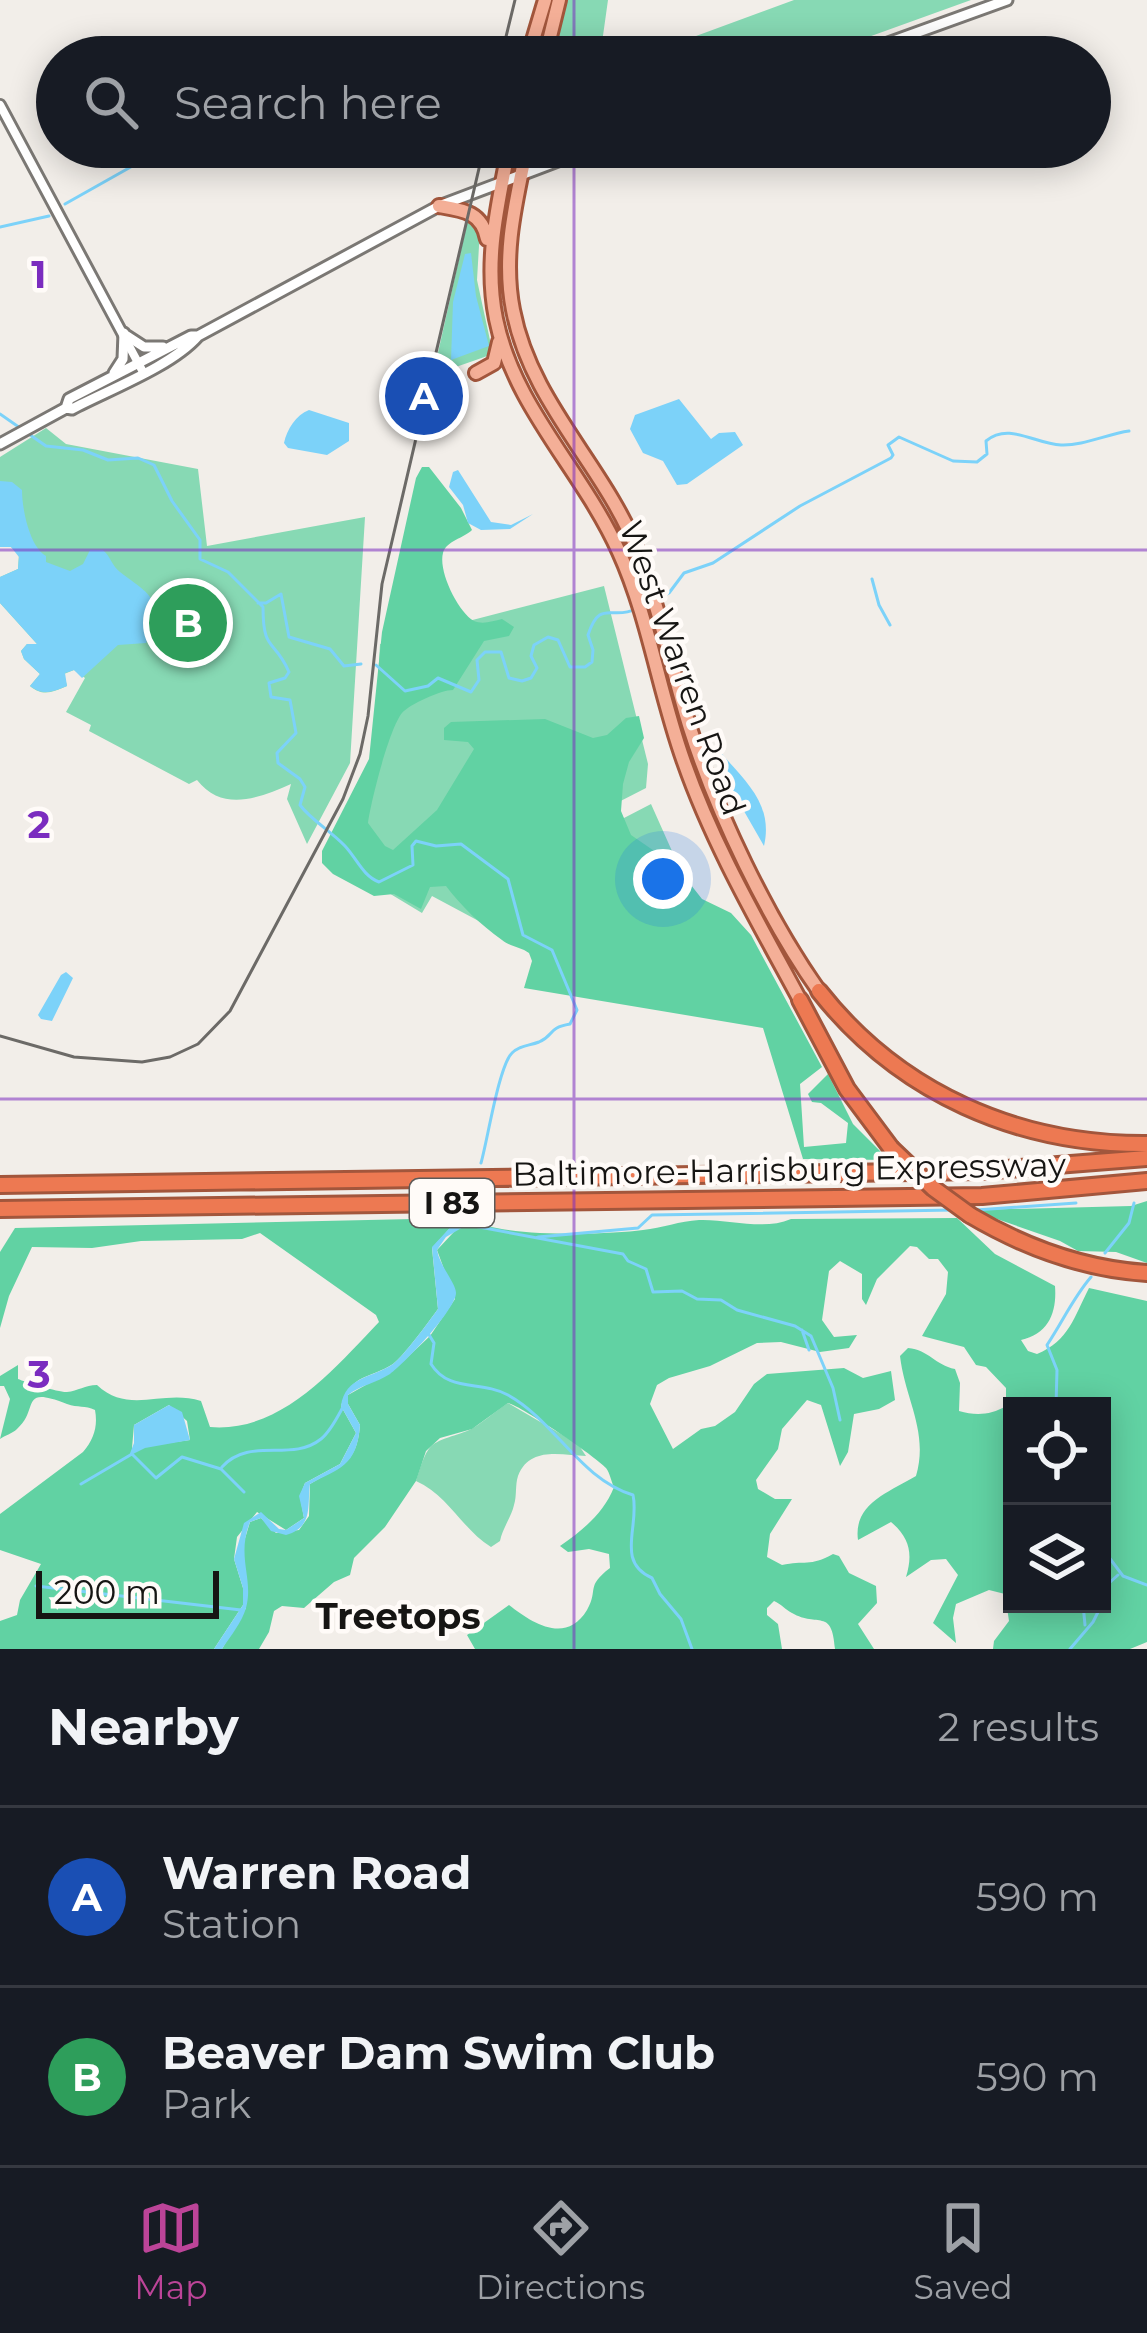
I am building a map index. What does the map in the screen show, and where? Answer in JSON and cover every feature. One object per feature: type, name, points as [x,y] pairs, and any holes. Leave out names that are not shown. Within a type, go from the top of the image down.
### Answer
[{"type":"highway","points":[[819,991],[887,1060],[961,1106],[1040,1133],[1147,1144]]},
{"type":"highway","points":[[800,1000],[847,1089],[891,1148],[933,1188],[970,1215],[1052,1254],[1147,1273]]},
{"type":"highway","name":"Baltimore-Harrisburg Expressway","points":[[0,1185],[961,1172],[1147,1157]]},
{"type":"highway","name":"Baltimore-Harrisburg Expressway","points":[[0,1209],[982,1196],[1147,1181]]},
{"type":"main road","points":[[534,36],[545,0]]},
{"type":"main road","points":[[550,36],[559,0]]},
{"type":"main road","points":[[907,36],[1007,0]]},
{"type":"main road","name":"West Warren Road","points":[[505,168],[490,252],[500,335],[520,389],[613,538],[699,801],[800,1000]]},
{"type":"main road","name":"West Warren Road","points":[[522,168],[508,251],[521,344],[539,388],[628,530],[715,795],[780,926],[819,991]]},
{"type":"main road","points":[[65,407],[72,409],[174,345],[439,206],[535,168]]},
{"type":"main road","points":[[439,206],[474,215],[485,228],[490,252]]},
{"type":"main road","points":[[124,334],[148,348],[174,345]]},
{"type":"main road","points":[[0,444],[118,370],[124,334]]},
{"type":"main road","points":[[476,373],[496,359],[500,335]]},
{"type":"main road","points":[[104,380],[190,346],[198,336]]},
{"type":"main road","points":[[521,344],[532,389],[572,455],[574,476],[590,483],[647,578]]},
{"type":"street","points":[[0,105],[141,367]]},
{"type":"green space","points":[[567,0],[608,0],[603,36],[559,36]]},
{"type":"green space","points":[[794,0],[971,0],[871,36],[696,36]]},
{"type":"green space","points":[[468,219],[480,229],[477,280],[493,354],[433,375]]},
{"type":"green space","points":[[46,428],[66,444],[198,469],[207,546],[365,517],[350,763],[307,844],[287,799],[291,784],[254,798],[218,797],[197,780],[189,784],[89,731],[91,725],[66,712],[85,678],[74,670],[64,674],[67,686],[57,690],[44,692],[30,686],[40,674],[21,651],[27,644],[37,644],[0,603],[0,577],[18,569],[19,553],[0,547],[0,457]]},
{"type":"green space","points":[[422,467],[429,467],[472,530],[443,553],[443,570],[456,600],[474,621],[502,619],[514,627],[509,636],[484,641],[453,690],[426,698],[402,713],[386,749],[368,823],[393,850],[437,810],[474,749],[468,742],[444,740],[444,728],[451,722],[545,719],[593,738],[607,735],[626,718],[639,716],[644,738],[629,762],[621,811],[631,835],[676,866],[702,899],[731,913],[751,935],[822,1067],[800,1084],[804,1147],[846,1143],[848,1123],[821,1103],[812,1102],[808,1094],[828,1074],[853,1124],[889,1160],[803,1159],[763,1028],[524,988],[532,961],[529,953],[486,928],[446,886],[430,887],[421,909],[394,894],[374,896],[322,863],[322,851],[369,759],[382,632]]},
{"type":"green space","points":[[604,586],[648,764],[646,788],[603,810],[624,818],[651,804],[701,916],[550,959],[432,896],[422,913],[324,854],[374,754],[380,644]]},
{"type":"green space","points":[[1147,1201],[1147,1263],[1116,1252],[1078,1251],[971,1210],[1131,1206]]},
{"type":"green space","points":[[459,1218],[432,1248],[438,1309],[397,1360],[356,1382],[345,1395],[341,1406],[356,1433],[340,1464],[305,1483],[300,1496],[304,1518],[286,1530],[257,1512],[237,1537],[234,1559],[243,1605],[214,1649],[0,1649],[0,1621],[17,1615],[20,1600],[41,1564],[0,1550],[0,1514],[83,1452],[96,1421],[95,1410],[36,1398],[17,1429],[0,1439],[10,1399],[0,1386],[0,1376],[18,1365],[18,1379],[58,1391],[97,1385],[109,1394],[134,1400],[187,1398],[201,1401],[210,1427],[236,1426],[260,1420],[304,1394],[379,1322],[376,1315],[260,1233],[242,1239],[32,1247],[0,1328],[0,1252],[15,1228]],"holes":[[[169,1405],[187,1421],[190,1440],[132,1448],[134,1425]]]},
{"type":"green space","points":[[467,1218],[502,1229],[579,1234],[699,1220],[758,1224],[791,1219],[957,1218],[995,1254],[1055,1286],[1045,1327],[1021,1340],[1028,1351],[1037,1354],[1064,1335],[1089,1288],[1147,1301],[1147,1642],[1130,1649],[993,1649],[1009,1621],[1008,1613],[1111,1613],[1111,1397],[1006,1397],[1006,1388],[986,1367],[976,1365],[964,1347],[922,1336],[946,1294],[948,1272],[938,1259],[929,1259],[910,1246],[877,1279],[866,1305],[862,1274],[840,1261],[829,1271],[822,1320],[834,1337],[857,1335],[849,1348],[820,1352],[781,1342],[757,1343],[710,1366],[669,1378],[657,1385],[650,1404],[673,1449],[735,1412],[767,1374],[844,1368],[863,1378],[891,1371],[895,1400],[854,1414],[848,1452],[840,1466],[821,1405],[807,1400],[782,1429],[778,1449],[756,1480],[758,1489],[775,1499],[792,1499],[770,1534],[767,1557],[782,1565],[813,1562],[833,1554],[849,1573],[876,1586],[877,1603],[858,1624],[874,1649],[835,1649],[827,1623],[801,1617],[774,1601],[767,1615],[778,1624],[782,1649],[475,1649],[467,1635],[509,1605],[549,1627],[569,1627],[579,1621],[595,1584],[610,1568],[609,1554],[589,1549],[568,1552],[560,1546],[605,1505],[614,1487],[607,1470],[558,1432],[508,1403],[472,1429],[440,1438],[426,1451],[416,1481],[385,1527],[354,1558],[350,1575],[334,1582],[304,1608],[282,1606],[274,1611],[259,1649],[222,1649],[246,1608],[243,1545],[250,1522],[261,1518],[276,1533],[299,1530],[309,1516],[310,1484],[344,1464],[355,1449],[360,1425],[348,1395],[396,1368],[430,1336],[455,1299],[437,1250]]},
{"type":"green space","points":[[908,1348],[955,1369],[960,1383],[959,1411],[1003,1407],[1003,1594],[989,1590],[956,1604],[956,1643],[933,1623],[958,1575],[946,1559],[931,1560],[906,1577],[908,1547],[891,1522],[858,1540],[858,1528],[867,1508],[916,1476],[918,1430],[900,1356]]},
{"type":"green space","points":[[508,1403],[578,1444],[586,1456],[548,1454],[523,1466],[511,1514],[500,1541],[491,1547],[416,1481],[432,1446],[472,1428]]},
{"type":"water","points":[[471,253],[489,346],[451,360],[453,302],[465,254]]},
{"type":"water","points":[[679,399],[711,439],[735,432],[743,445],[687,484],[677,485],[663,461],[643,453],[630,429],[635,415]]},
{"type":"water","points":[[309,410],[349,423],[349,441],[327,455],[288,448],[284,443],[290,428]]},
{"type":"water","points":[[458,470],[491,522],[511,525],[533,514],[510,529],[481,530],[468,523],[463,505],[449,487]]},
{"type":"water","points":[[0,481],[12,482],[22,490],[28,527],[46,562],[70,571],[83,564],[90,550],[103,550],[117,570],[147,593],[154,616],[146,643],[118,645],[82,678],[74,670],[65,673],[67,686],[62,688],[43,692],[30,686],[40,674],[21,651],[27,644],[37,644],[0,603],[0,577],[18,569],[19,557],[11,547],[0,547]]},
{"type":"water","points":[[717,748],[760,804],[765,817],[764,846],[721,771]]},
{"type":"water","points":[[66,972],[73,978],[52,1021],[41,1019],[38,1015]]},
{"type":"water","points":[[459,1218],[467,1218],[465,1226],[446,1237],[437,1250],[455,1289],[454,1301],[397,1368],[348,1395],[360,1425],[355,1450],[345,1464],[310,1484],[307,1514],[301,1527],[286,1535],[271,1531],[261,1518],[250,1522],[245,1546],[246,1608],[222,1649],[214,1649],[243,1605],[234,1559],[244,1523],[261,1512],[286,1530],[304,1518],[299,1496],[305,1483],[340,1464],[356,1433],[341,1406],[348,1389],[397,1360],[438,1309],[432,1247]]},
{"type":"water","points":[[169,1405],[182,1412],[190,1440],[145,1448],[129,1456],[134,1425]]},
{"type":"waterway","points":[[65,204],[129,168]]},
{"type":"waterway","points":[[0,227],[49,216]]},
{"type":"waterway","points":[[439,370],[446,363]]},
{"type":"waterway","points":[[0,414],[46,446],[83,450],[108,460],[138,458],[154,465],[200,540],[200,559],[228,572],[263,607],[267,639],[289,672],[269,683],[271,697],[290,700],[296,733],[277,753],[278,763],[305,787],[300,805],[345,846],[369,876],[379,882],[413,865],[416,841],[436,846],[461,844],[508,879],[523,935],[552,950],[577,1010],[570,1024],[518,1048],[507,1060],[481,1163]]},
{"type":"waterway","points":[[660,597],[684,573],[713,563],[800,506],[891,458],[888,445],[899,437],[953,461],[977,462],[987,454],[986,441],[1004,433],[1061,445],[1129,431]]},
{"type":"waterway","points":[[872,579],[890,625]]},
{"type":"waterway","points":[[258,603],[281,594],[289,637],[330,649],[344,666],[361,664]]},
{"type":"waterway","points":[[376,665],[405,691],[428,686],[438,678],[471,692],[479,680],[477,660],[485,652],[501,652],[509,678],[522,681],[531,678],[537,668],[531,656],[534,645],[548,637],[558,640],[570,667],[585,667],[592,662],[588,635],[597,617],[636,609]]},
{"type":"waterway","points":[[976,1210],[1076,1203]]},
{"type":"waterway","points":[[1105,1253],[1129,1223],[1134,1203]]},
{"type":"waterway","points":[[538,1237],[638,1228],[652,1215],[954,1210]]},
{"type":"waterway","points":[[463,1224],[623,1254],[646,1269],[653,1292],[682,1291],[697,1299],[721,1300],[737,1310],[795,1326],[811,1336],[833,1388],[840,1420]]},
{"type":"waterway","points":[[1056,1397],[1057,1370],[1047,1345],[1091,1277]]},
{"type":"waterway","points":[[802,1330],[809,1350]]},
{"type":"waterway","points":[[428,1333],[434,1343],[431,1364],[438,1373],[456,1383],[508,1395],[598,1476],[633,1495],[634,1563],[652,1578],[681,1619],[692,1649]]},
{"type":"waterway","points":[[222,1467],[245,1453],[309,1446],[327,1433],[343,1407]]},
{"type":"waterway","points":[[81,1484],[132,1454],[156,1478],[182,1457],[221,1469],[244,1492]]},
{"type":"waterway","points":[[1111,1560],[1123,1576],[1147,1585]]},
{"type":"waterway","points":[[1111,1581],[1118,1575]]},
{"type":"waterway","points":[[36,1586],[241,1610]]},
{"type":"waterway","points":[[1084,1613],[1085,1625]]},
{"type":"waterway","points":[[1070,1649],[1098,1613]]},
{"type":"tram line","points":[[506,36],[515,0]]},
{"type":"tram line","points":[[0,1036],[74,1057],[142,1062],[170,1057],[198,1044],[230,1011],[343,799],[360,754],[382,584],[479,168]]},
{"type":"place","name":"Warren Road","points":[[424,396]]},
{"type":"place","name":"Beaver Dam Swim Club","points":[[188,623]]},
{"type":"district","name":"Treetops","points":[[398,1616]]}]
